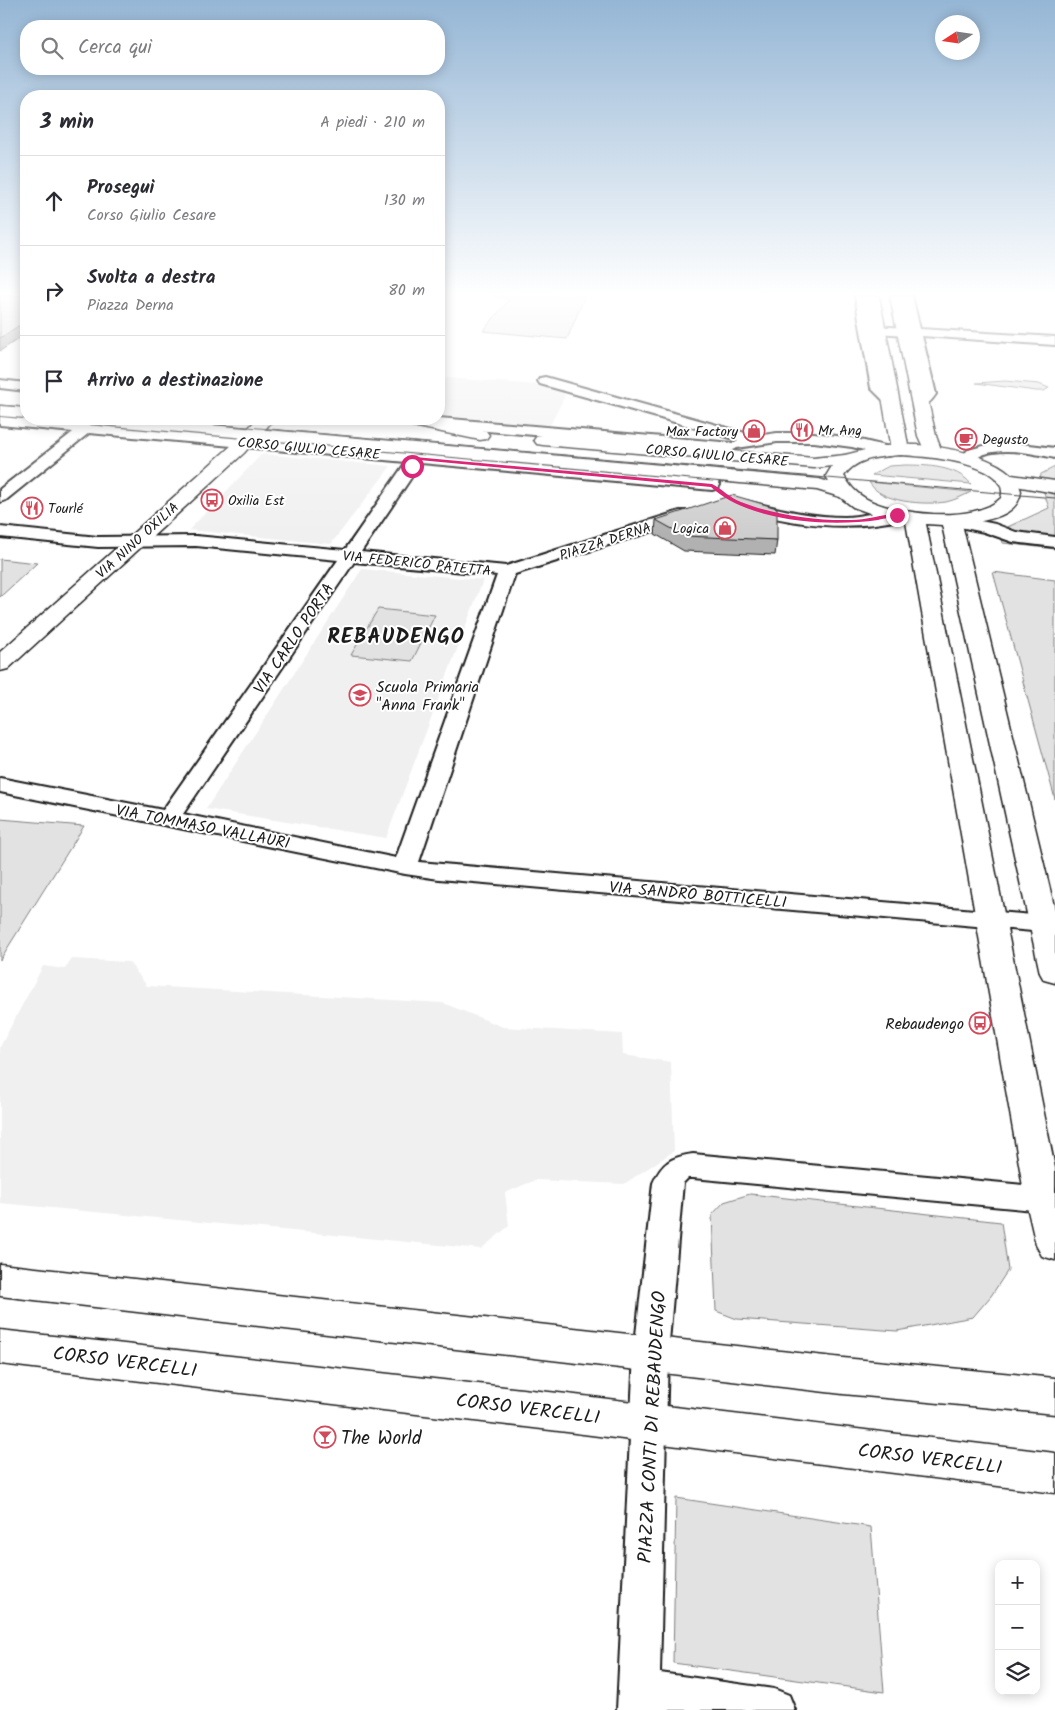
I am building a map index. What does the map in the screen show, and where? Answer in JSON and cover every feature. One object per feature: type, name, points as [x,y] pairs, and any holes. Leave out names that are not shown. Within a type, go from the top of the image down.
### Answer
[{"type":"main road","points":[[885,376],[891,400],[894,450]]},
{"type":"main road","points":[[917,376],[920,403],[927,436],[933,452]]},
{"type":"main road","points":[[0,396],[20,407]]},
{"type":"main road","points":[[0,411],[20,410]]},
{"type":"main road","name":"CORSO GIULIO CESARE","points":[[100,425],[248,438],[720,489],[819,485],[845,493]]},
{"type":"main road","name":"VIA NINO OXILIA","points":[[2,666],[260,425]]},
{"type":"main road","name":"CORSO GIULIO CESARE","points":[[405,425],[480,435],[674,451],[725,451],[814,463],[852,459]]},
{"type":"main road","points":[[436,425],[480,435]]},
{"type":"main road","points":[[1028,503],[1006,504],[987,514],[951,520],[906,516],[869,507],[845,493],[839,486],[835,476],[842,465],[852,459],[894,450],[933,452],[966,459],[987,467],[1005,479],[1053,499]]},
{"type":"main road","points":[[1005,479],[1011,486],[1012,494],[1006,504]]},
{"type":"main road","points":[[906,516],[992,920],[1049,1199],[1055,1245]]},
{"type":"main road","points":[[951,520],[1055,973]]},
{"type":"main road","points":[[0,1280],[843,1376],[1055,1396]]},
{"type":"main road","name":"CORSO VERCELLI","points":[[0,1347],[649,1423],[1055,1473]]},
{"type":"street","points":[[546,381],[754,440]]},
{"type":"street","points":[[0,384],[20,386]]},
{"type":"street","name":"CORSO GIULIO CESARE","points":[[0,421],[20,423]]},
{"type":"street","name":"CORSO GIULIO CESARE","points":[[445,423],[635,440],[725,451]]},
{"type":"street","name":"CORSO GIULIO CESARE","points":[[45,425],[72,425]]},
{"type":"street","points":[[0,497],[88,425]]},
{"type":"street","points":[[725,451],[754,440],[780,437],[826,438],[894,450]]},
{"type":"street","name":"CORSO GIULIO CESARE","points":[[248,438],[417,458],[720,489]]},
{"type":"street","points":[[635,440],[674,451]]},
{"type":"street","points":[[966,459],[970,455],[991,447],[1055,452]]},
{"type":"street","name":"VIA CARLO PORTA","points":[[169,818],[417,458]]},
{"type":"street","points":[[720,489],[774,514],[831,521],[864,521],[906,516]]},
{"type":"street","name":"PIAZZA DERNA","points":[[507,571],[702,510]]},
{"type":"street","points":[[951,520],[983,526],[1018,538],[1055,542]]},
{"type":"street","name":"VIA FEDERICO PATETTA","points":[[0,532],[91,542],[189,540],[507,571],[405,867]]},
{"type":"street","name":"VIA TOMMASO VALLAURI","points":[[0,785],[405,867]]},
{"type":"street","name":"VIA SANDRO BOTTICELLI","points":[[405,867],[1044,924]]},
{"type":"street","name":"PIAZZA CONTI DI REBAUDENGO","points":[[774,1710],[638,1701],[650,1353],[668,1183],[671,1175],[682,1167],[696,1166],[1049,1199]]},
{"type":"shaded area","points":[[446,378],[553,386],[562,390],[565,396],[550,425],[445,416]]},
{"type":"shaded area","points":[[1005,381],[1039,384],[1049,388],[1044,391],[1036,391],[976,383]]},
{"type":"shaded area","points":[[262,454],[391,466],[331,544],[189,530]]},
{"type":"shaded area","points":[[889,466],[931,466],[950,470],[958,473],[971,484],[872,475]]},
{"type":"shaded area","points":[[1055,467],[1055,549],[1003,543],[1001,530],[1049,508],[1040,480],[1041,474]]},
{"type":"shaded area","points":[[869,482],[971,492],[946,502],[915,503],[883,494]]},
{"type":"shaded area","points":[[0,559],[37,563],[0,597]]},
{"type":"shaded area","name":"Scuola Primaria \"Anna Frank\"","points":[[362,569],[483,580],[386,838],[206,809]]},
{"type":"shaded area","points":[[993,572],[1055,580],[1055,799]]},
{"type":"shaded area","points":[[378,609],[435,615],[412,661],[351,655]]},
{"type":"shaded area","points":[[0,819],[84,826],[0,960]]},
{"type":"shaded area","points":[[71,959],[129,962],[147,986],[443,1003],[503,1027],[622,1034],[623,1055],[671,1062],[674,1151],[624,1184],[535,1180],[505,1193],[509,1226],[481,1249],[0,1203],[0,1047],[43,966],[65,969]]},
{"type":"shaded area","points":[[750,1194],[1001,1222],[1008,1270],[991,1296],[973,1317],[897,1331],[737,1319],[716,1311],[712,1215],[724,1202]]},
{"type":"shaded area","points":[[676,1498],[871,1527],[884,1692],[673,1663]]},
{"type":"building","points":[[732,495],[777,508],[777,540],[685,536],[656,520]]},
{"type":"tram line","points":[[0,405],[20,407]]},
{"type":"tram line","points":[[224,425],[1055,498]]},
{"type":"place","name":"Mr Ang","points":[[802,430]]},
{"type":"place","name":"Max Factory","points":[[754,431]]},
{"type":"place","name":"Degusto","points":[[966,439]]},
{"type":"place","name":"Oxilia Est","points":[[212,500]]},
{"type":"place","name":"Tourlé","points":[[32,508]]},
{"type":"place","name":"Logica","points":[[725,528]]},
{"type":"place","name":"Scuola Primaria \"Anna Frank\"","points":[[360,695]]},
{"type":"place","name":"Rebaudengo","points":[[980,1023]]},
{"type":"place","name":"The World","points":[[325,1437]]},
{"type":"district","name":"REBAUDENGO","points":[[396,636]]},
{"type":"route","points":[[412,466],[417,458],[712,485],[718,492],[738,503],[766,512],[807,519],[852,522],[897,515]]}]
